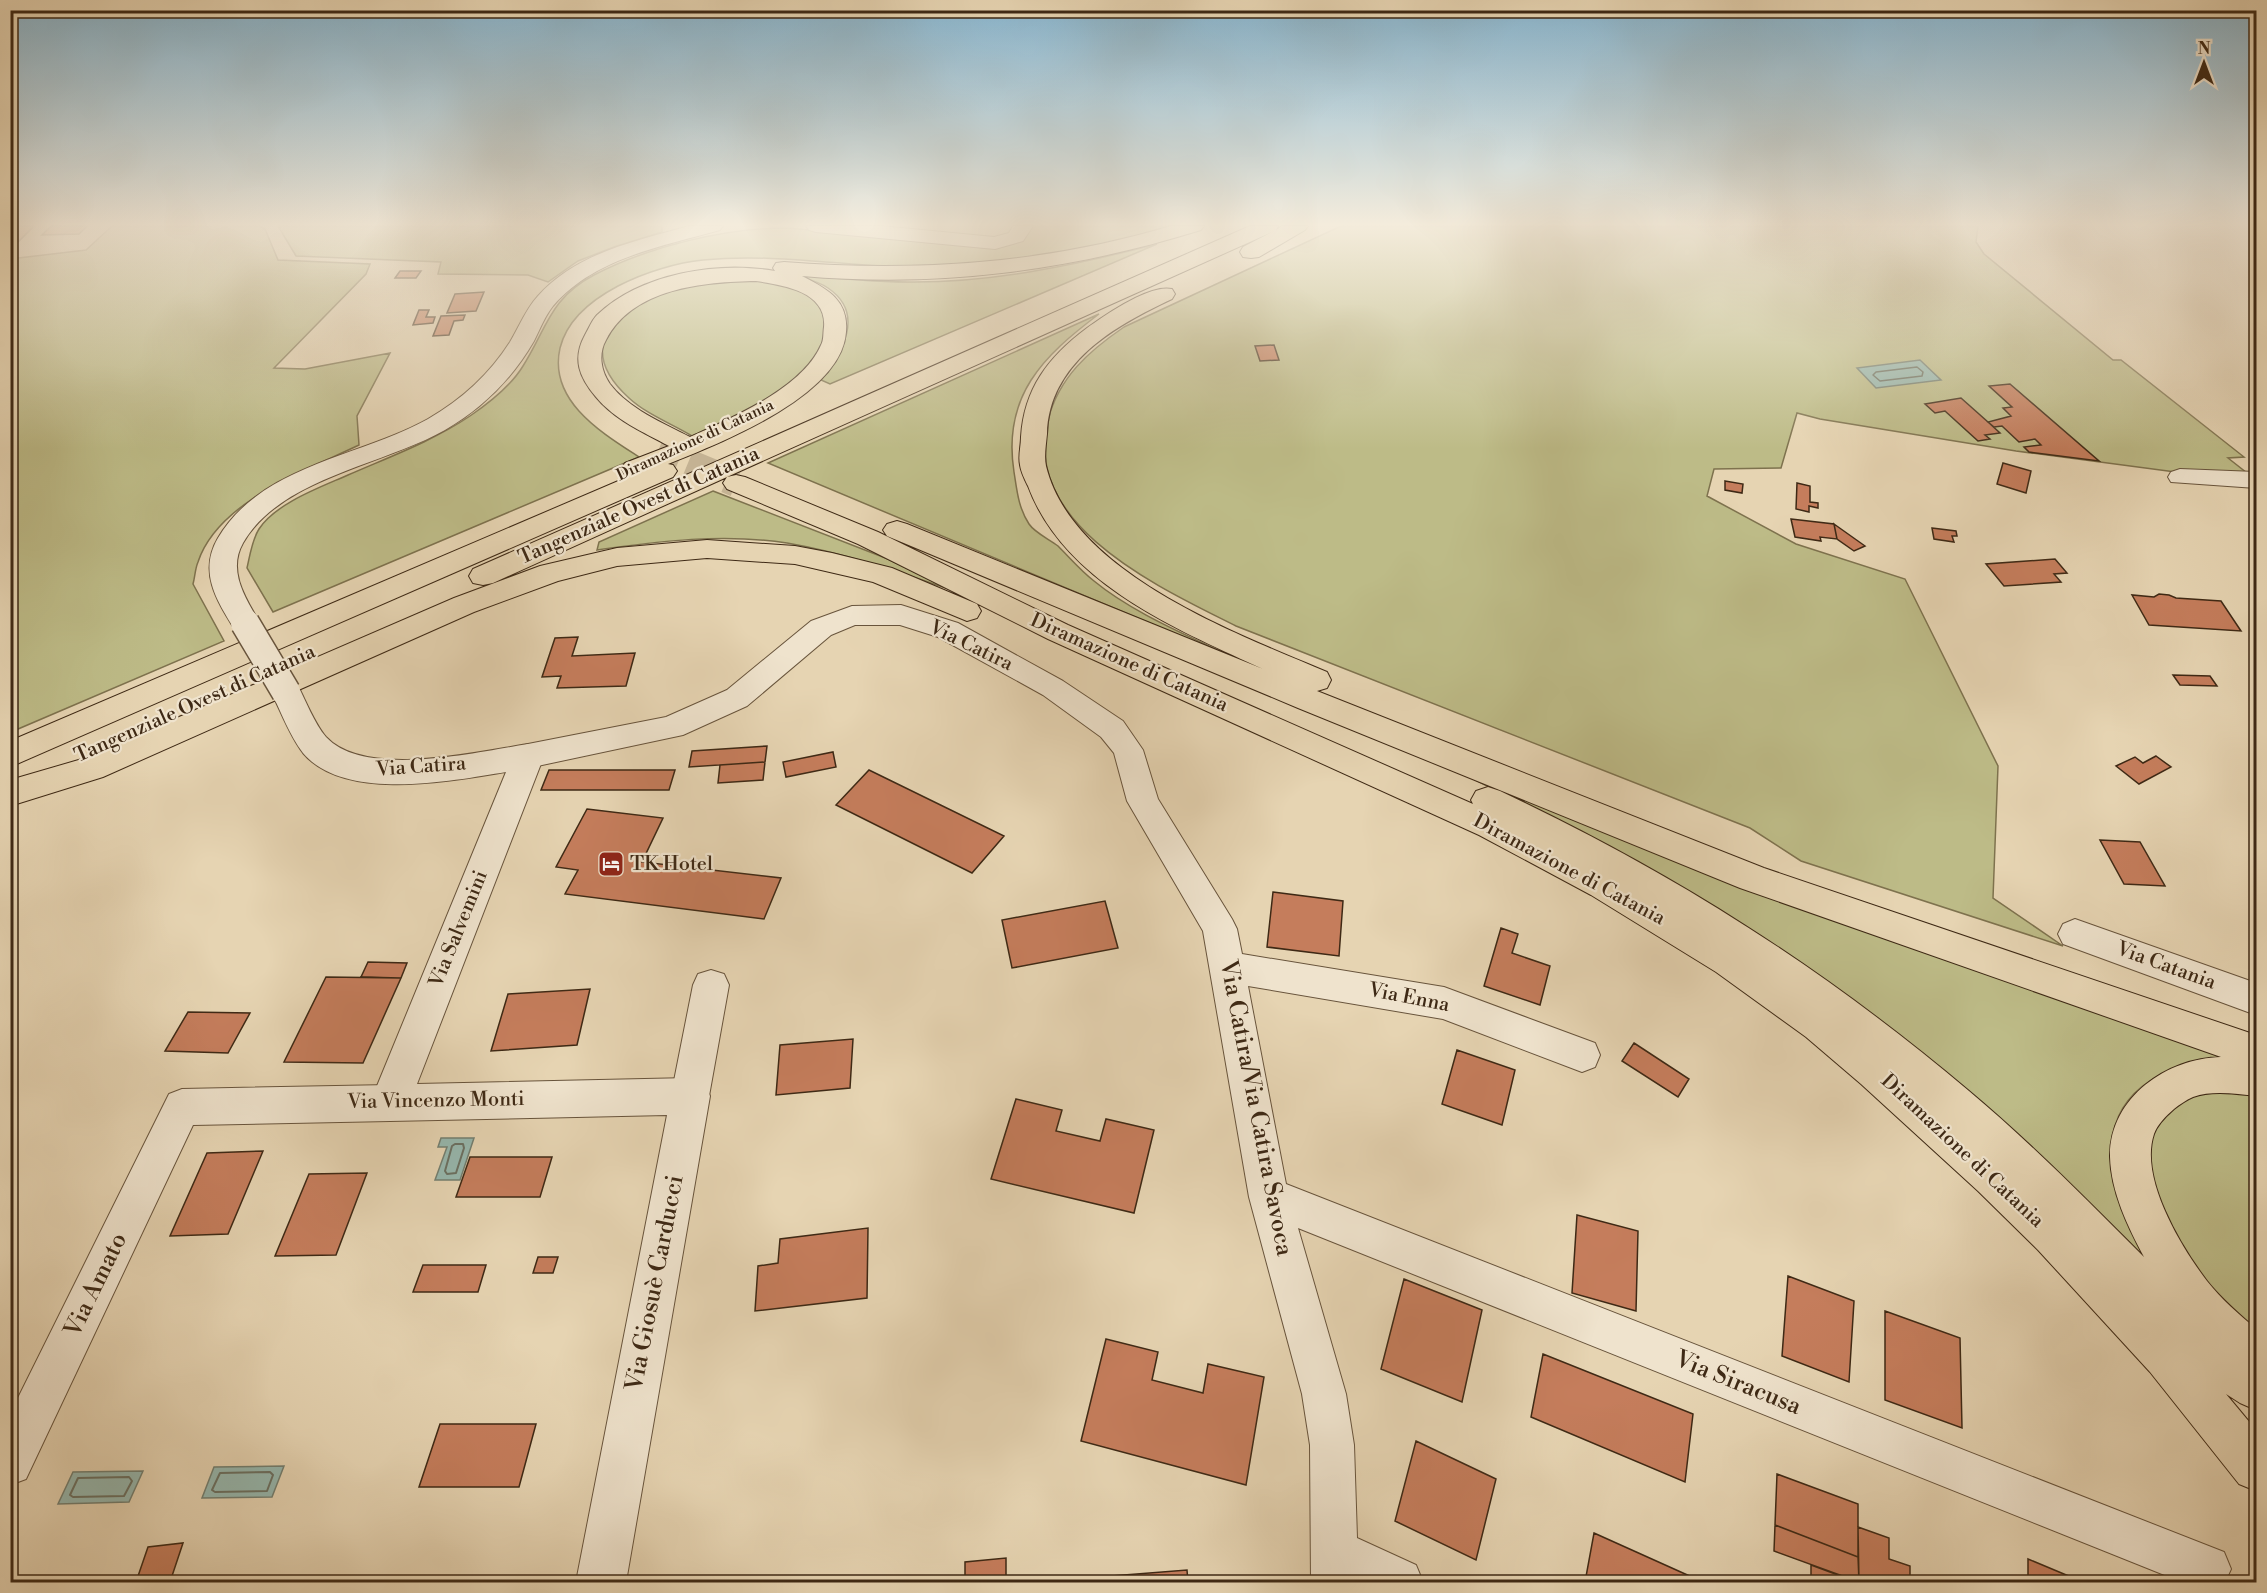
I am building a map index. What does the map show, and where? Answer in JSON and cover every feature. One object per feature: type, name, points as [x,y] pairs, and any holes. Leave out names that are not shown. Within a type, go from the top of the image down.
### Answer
[{"type":"highway","name":"Diramazione di Catania","points":[[609,300],[583,322],[572,344],[570,364],[577,384],[589,402],[615,425],[658,451]]},
{"type":"highway","name":"Diramazione di Catania","points":[[629,300],[608,316],[595,332],[589,353],[592,373],[598,385],[608,396],[634,417],[681,442]]},
{"type":"highway","name":"Diramazione di Catania","points":[[353,605],[494,530],[724,430],[785,399],[813,375],[830,351],[834,340],[836,319],[826,300]]},
{"type":"highway","name":"Tangenziale Ovest di Catania","points":[[10,755],[1055,300]]},
{"type":"highway","name":"Tangenziale Ovest di Catania","points":[[10,787],[1101,300]]},
{"type":"highway","points":[[1149,300],[1089,337],[1061,362],[1043,389],[1032,424],[1030,456],[1040,491],[1059,524],[1078,545],[1125,584],[1162,607],[1468,750],[1624,826]]},
{"type":"highway","name":"Diramazione di Catania","points":[[2256,1052],[1752,878],[748,478],[1058,632],[1491,826],[1603,885],[1729,961],[1819,1025],[1875,1071],[1993,1177],[2061,1243],[2166,1356],[2256,1467]]},
{"type":"highway","points":[[867,538],[1501,806],[1554,832],[1672,898],[1779,965],[1892,1049],[2016,1159],[2194,1338],[2256,1388]]},
{"type":"highway","points":[[10,793],[92,768],[410,627],[550,573],[584,564],[648,553],[707,549],[764,551],[840,564],[914,588],[1418,813],[1600,902],[1683,932]]},
{"type":"highway","points":[[1309,700],[1468,750],[1781,867],[2256,1027]]},
{"type":"highway","points":[[2256,1078],[2228,1074],[2204,1074],[2165,1091],[2147,1108],[2136,1126],[2130,1149],[2130,1171],[2138,1200],[2150,1227],[2194,1298],[2256,1358]]},
{"type":"street","name":"Via Catira","points":[[545,300],[510,361],[492,384],[464,408],[432,427],[292,487],[262,505],[237,531],[223,559],[222,582],[316,746],[331,758],[348,767],[369,772],[395,773],[528,756],[672,727],[737,698],[821,628],[852,616],[901,615],[948,630],[1053,688],[1112,729]]},
{"type":"street","points":[[2180,477],[2256,480]]},
{"type":"street","name":"Via Catira/Via Catira Savoca","points":[[1112,729],[1128,750],[1147,810],[1220,929],[1269,1197],[1324,1394],[1332,1445],[1335,1567]]},
{"type":"street","name":"Via Salvemini","points":[[390,1103],[528,756]]},
{"type":"street","name":"Via Catania","points":[[2075,934],[2256,999]]},
{"type":"street","name":"Via Enna","points":[[1228,967],[1444,1003],[1582,1055]]},
{"type":"street","name":"Via Giosuè Carducci","points":[[601,1582],[711,984]]},
{"type":"street","name":"Via Vincenzo Monti","points":[[182,1107],[690,1096]]},
{"type":"street","name":"Via Amato","points":[[10,1463],[182,1107]]},
{"type":"street","name":"Via Siracusa","points":[[1269,1197],[2207,1569]]},
{"type":"street","points":[[1335,1567],[1399,1582]]},
{"type":"shaded area","points":[[10,300],[340,300],[274,368],[305,369],[390,353],[357,416],[359,445],[266,490],[224,522],[209,540],[197,565],[193,584],[224,641],[11,732]]},
{"type":"shaded area","points":[[562,300],[595,300],[568,329],[560,348],[558,367],[562,384],[581,413],[609,437],[639,457],[273,612],[247,568],[257,533],[267,520],[276,511],[312,491],[441,433],[492,400],[518,373]]},
{"type":"shaded area","points":[[813,300],[823,315],[825,330],[821,346],[811,363],[797,379],[758,405],[692,436],[636,404],[614,381],[605,366],[603,351],[605,337],[613,324],[640,301]]},
{"type":"shaded area","points":[[840,300],[1025,300],[830,384],[821,380],[836,357],[847,333],[846,309]]},
{"type":"shaded area","points":[[1181,300],[2040,300],[2113,360],[2121,360],[2244,457],[2228,458],[2247,473],[2183,473],[2016,451],[1820,419],[1797,413],[1781,468],[1714,469],[1707,496],[1796,544],[1905,579],[1998,766],[1993,898],[2063,946],[1801,861],[1750,828],[1236,626],[1171,593],[1136,572],[1104,548],[1076,522],[1055,492],[1045,458],[1048,420],[1060,391],[1077,366],[1087,356],[1124,327]]},
{"type":"shaded area","points":[[1099,314],[1044,362],[1031,380],[1021,400],[1014,421],[1012,445],[1014,472],[1022,511],[1035,530],[1058,546],[1085,573],[1110,593],[1164,624],[1238,660],[768,463]]},
{"type":"shaded area","points":[[713,491],[888,559],[954,591],[851,558],[809,547],[763,540],[692,539],[597,550],[599,542]]},
{"type":"shaded area","points":[[1464,774],[1803,905],[2256,1062],[2256,1064],[2204,1061],[2173,1069],[2150,1081],[2134,1094],[2122,1110],[2115,1127],[2112,1164],[2120,1202],[2127,1221],[2137,1239],[2177,1293],[1583,836]]},
{"type":"shaded area","points":[[2235,1088],[2256,1090],[2256,1330],[2224,1303],[2195,1272],[2157,1209],[2147,1153],[2153,1130],[2165,1112],[2184,1099],[2207,1090]]},
{"type":"water","points":[[1920,360],[1941,380],[1876,388],[1857,368]]},
{"type":"water","points":[[441,1138],[474,1138],[460,1180],[435,1180],[447,1147],[438,1147]]},
{"type":"water","points":[[284,1466],[272,1497],[202,1498],[214,1467]]},
{"type":"water","points":[[143,1471],[129,1502],[58,1504],[73,1472]]},
{"type":"building","points":[[452,300],[480,300],[476,311],[447,313]]},
{"type":"building","points":[[419,310],[429,310],[426,317],[435,317],[433,323],[413,325]]},
{"type":"building","points":[[465,315],[463,320],[454,321],[449,335],[433,336],[441,316]]},
{"type":"building","points":[[1274,345],[1279,360],[1260,361],[1255,346]]},
{"type":"building","points":[[2010,384],[2099,461],[2029,452],[2024,447],[2041,445],[2035,439],[2019,442],[2002,426],[1994,427],[1988,422],[2011,416],[2003,408],[2012,407],[1989,386]]},
{"type":"building","points":[[1961,398],[2000,433],[1985,435],[1990,439],[1978,441],[1945,411],[1935,413],[1925,404]]},
{"type":"building","points":[[2003,463],[2031,471],[2026,493],[1997,484]]},
{"type":"building","points":[[1725,481],[1743,484],[1742,493],[1725,490]]},
{"type":"building","points":[[1797,483],[1810,486],[1810,502],[1818,503],[1818,508],[1809,506],[1809,512],[1796,509]]},
{"type":"building","points":[[1791,519],[1834,524],[1837,539],[1820,537],[1821,541],[1795,537]]},
{"type":"building","points":[[1834,524],[1865,546],[1854,551],[1837,539]]},
{"type":"building","points":[[1932,528],[1956,531],[1957,536],[1952,536],[1954,542],[1934,539]]},
{"type":"building","points":[[2055,559],[2067,573],[2054,574],[2061,582],[2004,586],[1986,564]]},
{"type":"building","points":[[2159,594],[2176,598],[2221,601],[2241,631],[2149,625],[2132,595],[2154,597]]},
{"type":"building","points":[[578,637],[572,656],[635,653],[626,686],[557,688],[561,676],[542,677],[555,638]]},
{"type":"building","points":[[2173,675],[2210,676],[2217,686],[2180,685]]},
{"type":"building","points":[[767,746],[765,762],[689,767],[692,751]]},
{"type":"building","points":[[833,752],[836,767],[786,777],[783,762]]},
{"type":"building","points":[[2156,756],[2171,767],[2139,784],[2116,766],[2135,757],[2143,763]]},
{"type":"building","points":[[765,762],[763,780],[718,783],[720,765]]},
{"type":"building","points":[[549,770],[675,770],[669,790],[541,790]]},
{"type":"building","points":[[869,770],[1004,836],[972,873],[836,805]]},
{"type":"building","name":"TK Hotel","points":[[587,809],[663,818],[642,862],[781,878],[764,919],[565,894],[578,870],[556,867]]},
{"type":"building","points":[[2100,840],[2140,842],[2165,886],[2124,884]]},
{"type":"building","points":[[1273,892],[1343,901],[1339,956],[1267,947]]},
{"type":"building","points":[[1105,901],[1118,948],[1012,968],[1002,920]]},
{"type":"building","points":[[1501,928],[1518,934],[1512,953],[1550,966],[1540,1005],[1484,986]]},
{"type":"building","points":[[368,962],[407,963],[401,978],[361,977]]},
{"type":"building","points":[[326,977],[401,978],[363,1063],[284,1062]]},
{"type":"building","points":[[590,989],[577,1045],[491,1051],[508,994]]},
{"type":"building","points":[[188,1012],[250,1013],[228,1053],[165,1051]]},
{"type":"building","points":[[853,1039],[850,1088],[776,1095],[780,1045]]},
{"type":"building","points":[[1634,1043],[1689,1079],[1678,1097],[1622,1061]]},
{"type":"building","points":[[1457,1050],[1515,1070],[1502,1125],[1442,1104]]},
{"type":"building","points":[[1016,1099],[1062,1110],[1056,1131],[1100,1141],[1106,1119],[1154,1130],[1134,1213],[991,1179]]},
{"type":"building","points":[[263,1151],[228,1234],[170,1236],[207,1153]]},
{"type":"building","points":[[470,1157],[552,1157],[540,1197],[456,1197]]},
{"type":"building","points":[[367,1173],[336,1255],[275,1256],[309,1174]]},
{"type":"building","points":[[1577,1215],[1638,1231],[1636,1311],[1572,1293]]},
{"type":"building","points":[[868,1228],[867,1298],[755,1311],[758,1266],[778,1263],[780,1239]]},
{"type":"building","points":[[538,1257],[558,1257],[553,1273],[533,1273]]},
{"type":"building","points":[[423,1265],[486,1265],[478,1292],[413,1292]]},
{"type":"building","points":[[1788,1276],[1854,1301],[1849,1382],[1782,1356]]},
{"type":"building","points":[[1404,1279],[1482,1310],[1462,1402],[1381,1369]]},
{"type":"building","points":[[1885,1311],[1960,1338],[1962,1428],[1885,1400]]},
{"type":"building","points":[[1106,1339],[1158,1352],[1152,1380],[1203,1393],[1208,1364],[1264,1377],[1246,1485],[1081,1441]]},
{"type":"building","points":[[1543,1354],[1693,1414],[1685,1482],[1531,1417]]},
{"type":"building","points":[[440,1424],[536,1424],[519,1487],[419,1487]]},
{"type":"building","points":[[1416,1441],[1496,1479],[1476,1560],[1395,1521]]},
{"type":"building","points":[[1777,1474],[1858,1504],[1858,1557],[1775,1525]]},
{"type":"building","points":[[1775,1525],[1858,1557],[1859,1582],[1774,1551]]},
{"type":"building","points":[[1858,1527],[1889,1538],[1889,1559],[1910,1566],[1910,1581],[1913,1582],[1859,1582]]},
{"type":"building","points":[[1594,1533],[1703,1582],[1585,1582]]},
{"type":"building","points":[[183,1543],[170,1582],[136,1582],[148,1547]]},
{"type":"building","points":[[1006,1558],[1006,1582],[965,1582],[965,1562]]},
{"type":"building","points":[[2028,1559],[2083,1582],[2028,1582]]},
{"type":"building","points":[[1811,1565],[1857,1582],[1811,1582]]},
{"type":"building","points":[[1187,1570],[1188,1582],[1048,1582],[1048,1581]]},
{"type":"tunnel","points":[[658,451],[691,465]]},
{"type":"tunnel","points":[[688,463],[736,483]]},
{"type":"place","name":"TK Hotel","points":[[611,864]]}]
